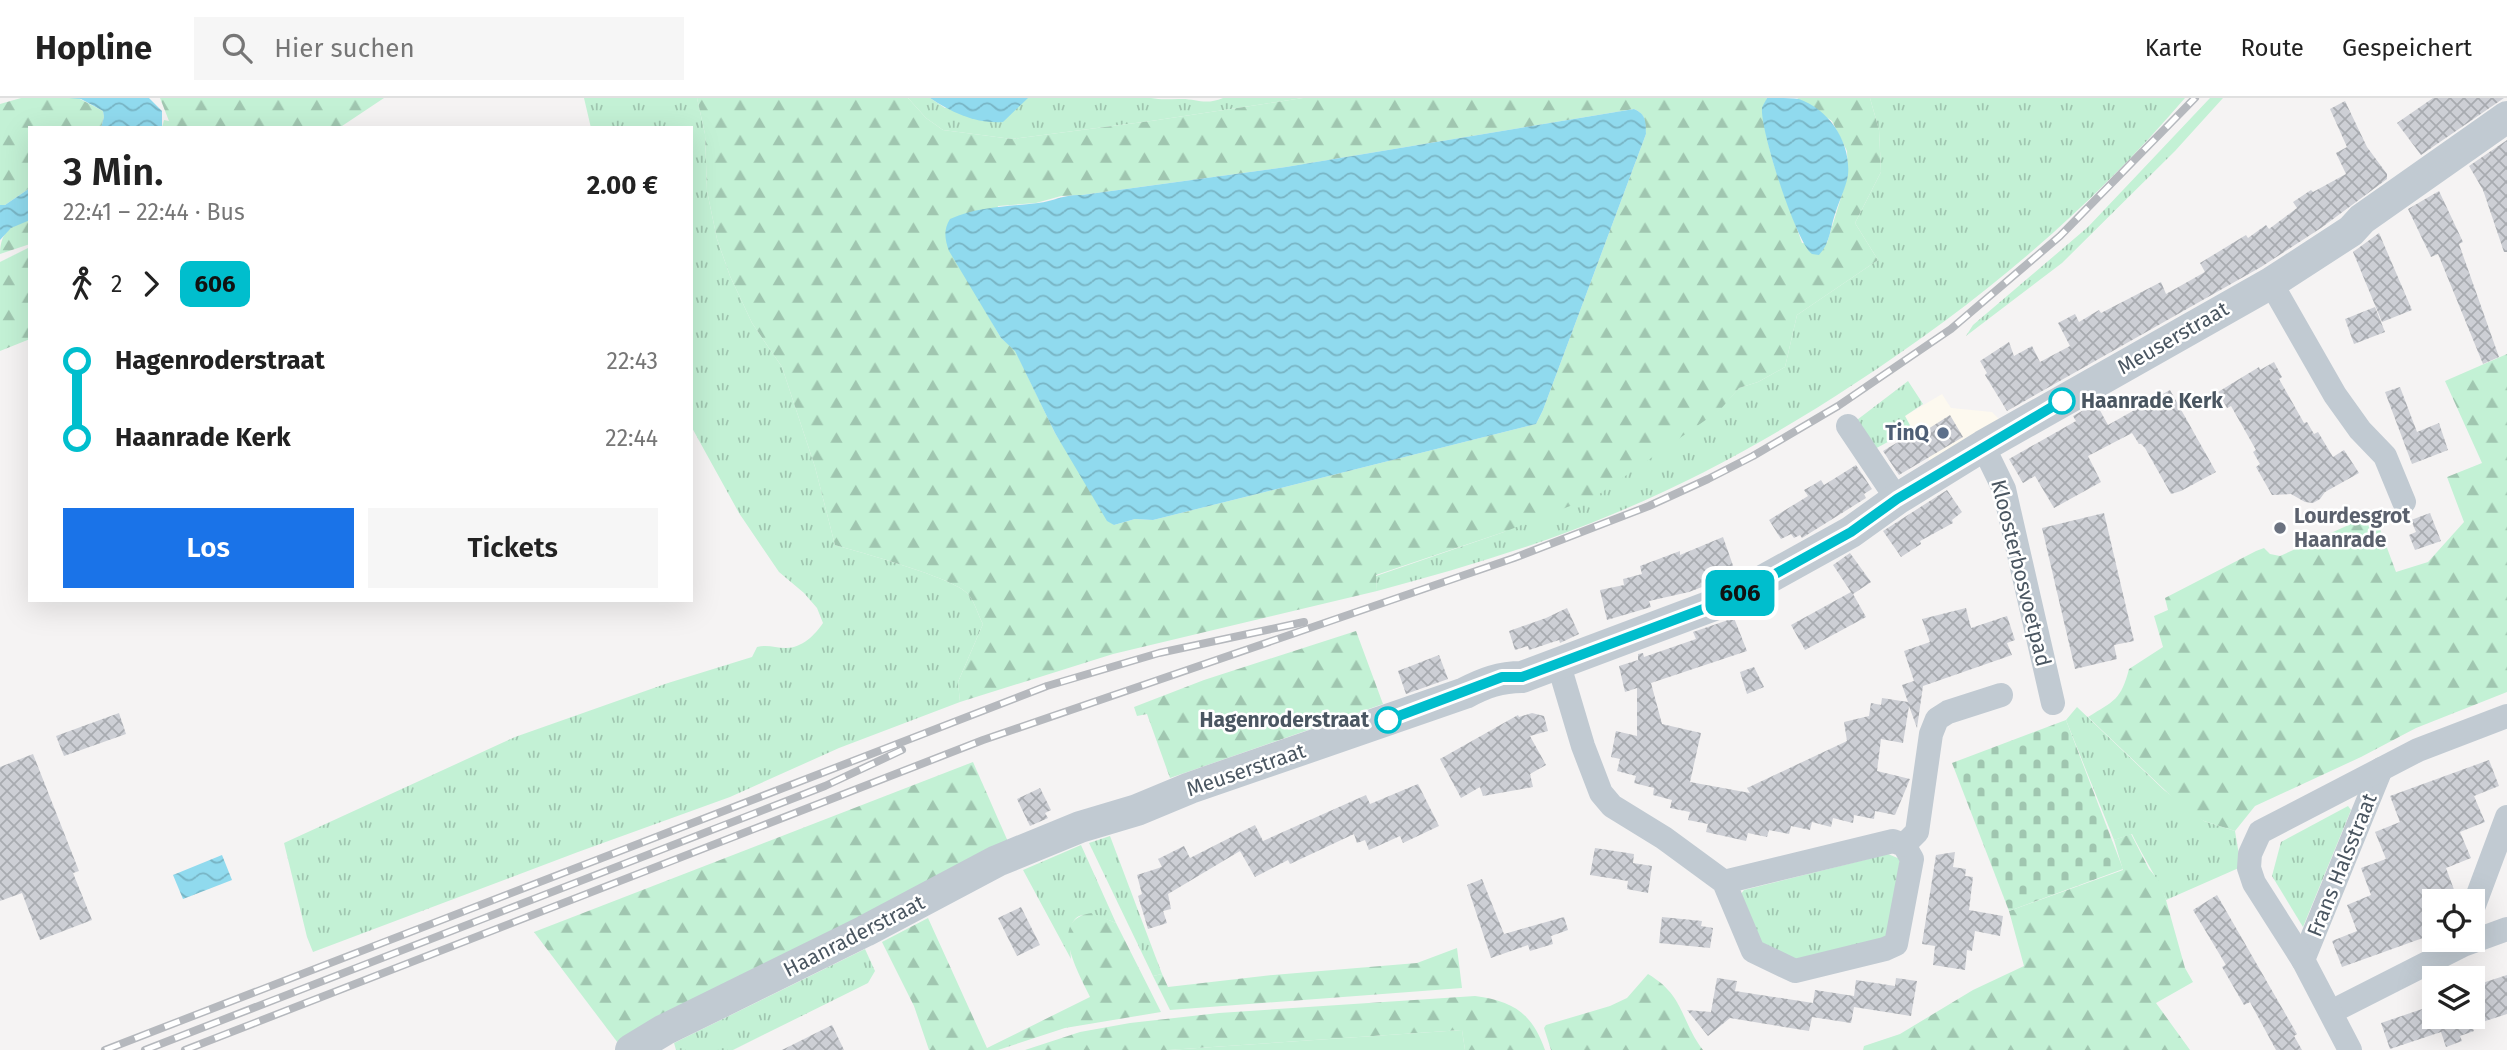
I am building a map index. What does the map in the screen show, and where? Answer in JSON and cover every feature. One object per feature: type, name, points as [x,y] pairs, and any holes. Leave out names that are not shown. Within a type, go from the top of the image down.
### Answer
[{"type":"street","name":"Meuserstraat","points":[[1080,827],[1137,810],[1190,788],[1465,693],[1502,677],[1522,677],[1730,599],[1851,532],[1897,499],[1983,446],[2271,283],[2351,231],[2362,219],[2507,117]]},
{"type":"street","points":[[2271,283],[2341,404],[2360,430],[2385,456],[2404,502]]},
{"type":"street","points":[[1848,426],[1897,499]]},
{"type":"street","name":"Kloosterbosvoetpad","points":[[1983,446],[2004,489],[2053,703]]},
{"type":"street","points":[[1558,662],[1583,746],[1601,793],[1612,806],[1664,838],[1724,882],[1753,951],[1787,968],[1803,970],[1896,944],[1912,859],[1904,845],[1893,842],[1724,882]]},
{"type":"street","points":[[1904,845],[1917,832],[1931,734],[1937,719],[1948,712],[2001,695]]},
{"type":"street","name":"Frans Halsstraat","points":[[2303,960],[2254,883],[2249,868],[2250,853],[2260,832],[2418,750],[2507,716]]},
{"type":"street","name":"Frans Halsstraat","points":[[2303,960],[2381,769]]},
{"type":"street","points":[[2480,889],[2507,817]]},
{"type":"street","name":"Haanraderstraat","points":[[631,1050],[664,1030],[865,931],[997,862],[1080,827]]},
{"type":"street","points":[[2485,936],[2507,929]]},
{"type":"street","points":[[2331,1013],[2447,952]]},
{"type":"street","points":[[2303,960],[2350,1050]]},
{"type":"shaded area","points":[[1942,394],[1951,408],[1992,412],[2003,423],[1933,466],[1905,416]]},
{"type":"green space","points":[[21,98],[78,98],[103,111],[104,117],[102,126],[28,126],[28,189],[5,205],[0,205],[0,104]]},
{"type":"green space","points":[[160,98],[384,98],[342,126],[162,126],[164,120],[169,121]]},
{"type":"green space","points":[[584,98],[697,98],[705,134],[707,191],[717,239],[730,276],[752,323],[782,367],[815,467],[835,545],[906,566],[960,588],[970,597],[983,624],[958,682],[960,702],[839,748],[730,797],[313,952],[284,843],[515,737],[668,683],[752,657],[757,647],[797,646],[812,636],[823,623],[817,608],[779,572],[739,513],[693,430],[693,126],[591,126]]},
{"type":"green space","points":[[697,98],[908,98],[926,118],[943,130],[1012,139],[1303,98],[1767,98],[1764,111],[1769,148],[1802,243],[1827,243],[1848,175],[1847,151],[1832,121],[1797,98],[1870,98],[1879,130],[1881,172],[1855,223],[1878,260],[1797,315],[1785,367],[1758,382],[1739,388],[1720,410],[1598,495],[1504,532],[1376,575],[1377,591],[1113,654],[960,702],[958,682],[983,624],[975,605],[968,594],[945,581],[906,566],[835,545],[815,467],[782,367],[752,323],[730,276],[717,239],[707,191],[705,134]],"holes":[[[1634,109],[1641,113],[1644,119],[1646,134],[1536,424],[1153,520],[1135,519],[1114,525],[1055,433],[1015,350],[1001,338],[977,296],[998,206],[1036,203],[1061,196],[1286,167]]]},
{"type":"green space","points":[[908,98],[930,98],[945,108],[974,98],[1151,98],[1205,102],[1223,98],[1303,98],[1012,139],[943,130],[926,118]]},
{"type":"green space","points":[[1870,98],[2185,98],[2110,179],[1988,288],[1900,353],[1796,420],[1707,471],[1613,514],[1496,557],[1377,591],[1376,576],[1504,532],[1684,433],[1719,410],[1739,388],[1758,382],[1785,367],[1797,315],[1878,260],[1855,223],[1881,172],[1879,130]]},
{"type":"green space","points":[[2210,98],[2223,98],[2175,151],[2062,263],[1966,336],[1973,325],[2088,227]]},
{"type":"green space","points":[[28,221],[28,245],[0,254],[4,236],[16,225]]},
{"type":"green space","points":[[28,248],[28,340],[0,351],[0,262]]},
{"type":"green space","points":[[2507,354],[2507,692],[2416,728],[2361,757],[2255,806],[2235,831],[2204,821],[2188,812],[2088,717],[2115,699],[2123,687],[2129,669],[2163,647],[2154,616],[2168,610],[2165,598],[2256,551],[2264,548],[2270,554],[2280,556],[2353,523],[2377,521],[2396,572],[2428,562],[2464,522],[2447,477],[2482,463],[2445,381]]},
{"type":"green space","points":[[1908,381],[1923,404],[1905,416],[1912,429],[1871,451],[1853,423]]},
{"type":"green space","points":[[1356,631],[1383,704],[1170,778],[1147,714],[1137,716],[1134,707],[1204,680]]},
{"type":"green space","points":[[2077,707],[2164,790],[2204,821],[2235,831],[2241,867],[2166,900],[2132,834],[2114,840],[2066,720]]},
{"type":"green space","points":[[2066,720],[2123,869],[2009,911],[1952,763]]},
{"type":"green space","points":[[973,762],[1009,844],[618,1043],[534,932]]},
{"type":"green space","points":[[2348,806],[2351,810],[2303,927],[2272,876],[2281,842]]},
{"type":"green space","points":[[2131,834],[2149,869],[2159,881],[2185,968],[2193,982],[2156,1003],[2190,1050],[1863,1050],[1864,1046],[1900,1034],[1973,990],[2024,966],[2009,911],[2123,870],[2114,840]]},
{"type":"green space","points":[[1110,836],[1162,974],[1153,976],[1089,843]]},
{"type":"green space","points":[[1081,845],[1116,923],[1090,915],[1076,918],[1070,933],[1071,959],[1023,870]]},
{"type":"green space","points":[[1888,854],[1900,859],[1890,939],[1803,963],[1762,948],[1741,894],[1744,890]]},
{"type":"green space","points":[[1092,913],[1116,923],[1161,1012],[1065,1028],[998,1050],[929,1050],[914,1006],[882,942],[928,918],[987,1048],[1090,997],[1074,961],[1068,936],[1071,925],[1078,917]]},
{"type":"green space","points":[[1457,948],[1462,988],[1170,1010],[1153,976],[1162,974],[1168,987],[1417,963]]},
{"type":"green space","points":[[865,949],[875,971],[868,983],[733,1050],[676,1050],[674,1043]]},
{"type":"green space","points":[[1648,974],[1660,982],[1676,1000],[1703,1050],[1551,1050],[1544,1028],[1546,1025],[1610,1006],[1627,998]]},
{"type":"green space","points":[[1475,996],[1500,1001],[1519,1011],[1534,1027],[1545,1050],[1465,1050],[1462,1030],[1168,1050],[1025,1050],[1080,1032],[1130,1023],[1219,1013]]},
{"type":"green space","points":[[1462,1030],[1465,1050],[1168,1050]]},
{"type":"water","points":[[69,98],[149,98],[162,111],[162,126],[102,126],[103,111],[81,99]]},
{"type":"water","points":[[930,98],[1028,98],[1003,122],[993,122],[965,116]]},
{"type":"water","points":[[1767,98],[1799,99],[1810,104],[1829,119],[1846,151],[1847,180],[1828,240],[1819,255],[1812,254],[1805,245],[1780,185],[1763,120],[1762,108]]},
{"type":"water","points":[[1634,109],[1641,113],[1644,119],[1646,134],[1536,424],[1153,520],[1135,519],[1114,525],[1107,521],[1055,433],[1015,351],[1001,338],[949,251],[946,239],[946,227],[950,219],[983,209],[1286,167]]},
{"type":"water","points":[[28,189],[28,221],[11,228],[0,240],[0,205],[5,205]]},
{"type":"water","points":[[222,855],[232,880],[183,899],[173,875]]},
{"type":"building","points":[[2433,98],[2504,98],[2421,155],[2397,123]]},
{"type":"building","points":[[2345,101],[2367,147],[2387,174],[2387,179],[2321,228],[2261,267],[2007,411],[1985,375],[1987,373],[1980,361],[2009,342],[2014,356],[2032,346],[2040,362],[2070,346],[2058,323],[2075,314],[2079,322],[2161,282],[2166,294],[2205,272],[2200,263],[2246,235],[2248,238],[2266,225],[2269,229],[2297,208],[2293,202],[2311,190],[2313,192],[2346,174],[2336,153],[2347,147],[2330,109]]},
{"type":"building","points":[[2507,140],[2507,252],[2504,252],[2483,190],[2469,166]]},
{"type":"building","points":[[2439,191],[2463,242],[2459,244],[2499,357],[2483,364],[2438,254],[2431,257],[2408,209]]},
{"type":"building","points":[[2379,233],[2412,310],[2382,322],[2353,252]]},
{"type":"building","points":[[2375,307],[2385,332],[2354,344],[2345,319]]},
{"type":"building","points":[[2274,362],[2282,377],[2279,379],[2304,423],[2307,422],[2314,434],[2318,432],[2333,457],[2344,450],[2359,473],[2325,492],[2313,503],[2305,502],[2291,494],[2272,495],[2256,467],[2260,464],[2253,452],[2256,450],[2231,406],[2227,408],[2218,392],[2259,367],[2260,370]]},
{"type":"building","points":[[2400,387],[2417,432],[2439,423],[2448,450],[2412,464],[2385,392]]},
{"type":"building","points":[[2170,390],[2216,472],[2181,491],[2171,494],[2145,448],[2132,433],[2088,456],[2101,482],[2054,508],[2035,476],[2023,483],[2009,459],[2076,421],[2073,416],[2096,403],[2108,425]]},
{"type":"building","points":[[1950,415],[1963,437],[1899,475],[1883,451],[1903,439],[1906,443]]},
{"type":"building","points":[[1856,465],[1872,489],[1864,494],[1866,498],[1802,538],[1800,535],[1794,538],[1791,534],[1781,539],[1769,520],[1808,496],[1804,490],[1821,480],[1824,485]]},
{"type":"building","points":[[1947,490],[1962,512],[1952,520],[1953,523],[1920,541],[1921,544],[1901,557],[1883,531]]},
{"type":"building","points":[[2104,513],[2134,641],[2114,645],[2117,659],[2075,669],[2042,528]]},
{"type":"building","points":[[2430,513],[2441,541],[2415,550],[2409,535],[2416,532],[2411,520]]},
{"type":"building","points":[[1723,537],[1736,574],[1689,592],[1649,601],[1651,607],[1607,620],[1600,590],[1624,585],[1623,579],[1642,574],[1640,566],[1680,551],[1680,555]]},
{"type":"building","points":[[1850,553],[1871,582],[1853,594],[1866,617],[1805,650],[1791,625],[1851,592],[1833,565]]},
{"type":"building","points":[[1567,608],[1579,634],[1560,643],[1559,640],[1529,650],[1528,646],[1515,650],[1509,631]]},
{"type":"building","points":[[1966,608],[1971,628],[2007,616],[2015,640],[2007,643],[2012,655],[1923,686],[1917,728],[1909,706],[1903,743],[1881,739],[1877,771],[1910,779],[1895,815],[1875,811],[1874,819],[1854,815],[1853,823],[1833,818],[1831,827],[1812,822],[1810,830],[1791,826],[1789,834],[1769,830],[1767,837],[1748,833],[1746,841],[1706,832],[1708,824],[1688,820],[1690,812],[1670,808],[1672,800],[1653,795],[1654,788],[1634,783],[1636,776],[1617,771],[1620,759],[1611,757],[1616,731],[1637,736],[1637,688],[1625,692],[1619,666],[1638,660],[1638,654],[1643,653],[1644,657],[1696,639],[1693,632],[1734,618],[1747,651],[1651,683],[1662,724],[1701,733],[1690,782],[1750,793],[1747,788],[1847,741],[1844,722],[1869,716],[1871,703],[1881,705],[1882,698],[1908,702],[1902,685],[1914,681],[1904,651],[1930,642],[1922,619]]},
{"type":"building","points":[[1439,655],[1448,679],[1406,694],[1398,671]]},
{"type":"building","points":[[1754,667],[1764,687],[1747,694],[1740,672]]},
{"type":"building","points":[[119,713],[126,734],[64,756],[56,736]]},
{"type":"building","points":[[1532,713],[1544,716],[1548,731],[1530,736],[1546,765],[1530,774],[1533,787],[1483,796],[1480,787],[1461,798],[1440,759],[1518,715],[1519,717]]},
{"type":"building","points":[[33,754],[79,871],[73,873],[92,920],[40,940],[22,893],[0,901],[0,767]]},
{"type":"building","points":[[2489,760],[2499,786],[2474,796],[2485,822],[2460,832],[2471,858],[2446,868],[2454,889],[2422,889],[2422,938],[2342,967],[2332,941],[2357,931],[2347,905],[2371,895],[2361,868],[2386,859],[2375,832],[2400,822],[2390,796]]},
{"type":"building","points":[[1418,784],[1439,826],[1403,843],[1400,836],[1369,850],[1365,840],[1357,843],[1354,834],[1290,864],[1288,860],[1255,877],[1240,851],[1168,894],[1171,909],[1163,911],[1167,923],[1148,929],[1138,896],[1142,894],[1137,875],[1162,867],[1158,859],[1184,846],[1190,858],[1255,825],[1263,841],[1366,795],[1370,804]]},
{"type":"building","points":[[1040,788],[1051,810],[1045,813],[1048,818],[1030,826],[1017,799]]},
{"type":"building","points":[[1595,848],[1634,854],[1633,863],[1652,866],[1648,893],[1627,889],[1628,881],[1590,875]]},
{"type":"building","points":[[1955,852],[1953,867],[1966,869],[1965,876],[1973,877],[1969,910],[2003,916],[2000,936],[1975,931],[1972,951],[1967,950],[1965,970],[1933,965],[1935,946],[1922,944],[1936,855]]},
{"type":"building","points":[[1482,879],[1504,934],[1564,917],[1568,930],[1551,936],[1553,944],[1530,951],[1528,945],[1491,958],[1467,885]]},
{"type":"building","points":[[2217,895],[2297,1034],[2294,1036],[2302,1050],[2276,1050],[2250,1002],[2244,1005],[2222,967],[2226,965],[2193,910]]},
{"type":"building","points":[[1021,907],[1040,945],[1017,956],[998,918]]},
{"type":"building","points":[[1662,917],[1702,921],[1701,926],[1713,928],[1710,948],[1659,943]]},
{"type":"building","points":[[2507,975],[2507,1014],[2485,1021],[2485,982]]},
{"type":"building","points":[[1717,978],[1737,981],[1735,991],[1813,1003],[1815,990],[1854,996],[1856,980],[1895,986],[1896,978],[1917,981],[1911,1016],[1854,1007],[1851,1023],[1812,1017],[1809,1031],[1730,1018],[1708,1036],[1687,1010],[1711,1012]]},
{"type":"building","points":[[2422,1009],[2422,1029],[2474,1031],[2460,1036],[2462,1041],[2446,1047],[2441,1032],[2390,1049],[2381,1023]]},
{"type":"building","points":[[832,1025],[844,1050],[782,1050]]},
{"type":"railway","points":[[185,1050],[983,740],[1514,558],[1649,506],[1708,479],[1838,406],[1951,329],[2060,236],[2195,98]]},
{"type":"railway","points":[[105,1050],[1047,686],[1159,653],[1304,622]]},
{"type":"railway","points":[[145,1050],[825,786],[902,750]]},
{"type":"bus line","name":"606","points":[[1388,720],[1502,677],[1522,677],[1730,599],[1851,532],[1897,499],[2062,401]]},
{"type":"place","name":"Haanrade Kerk","points":[[2062,401]]},
{"type":"place","name":"TinQ","points":[[1943,433]]},
{"type":"place","name":"Lourdesgrot Haanrade","points":[[2280,528]]},
{"type":"place","name":"Hagenroderstraat","points":[[1388,720]]}]
